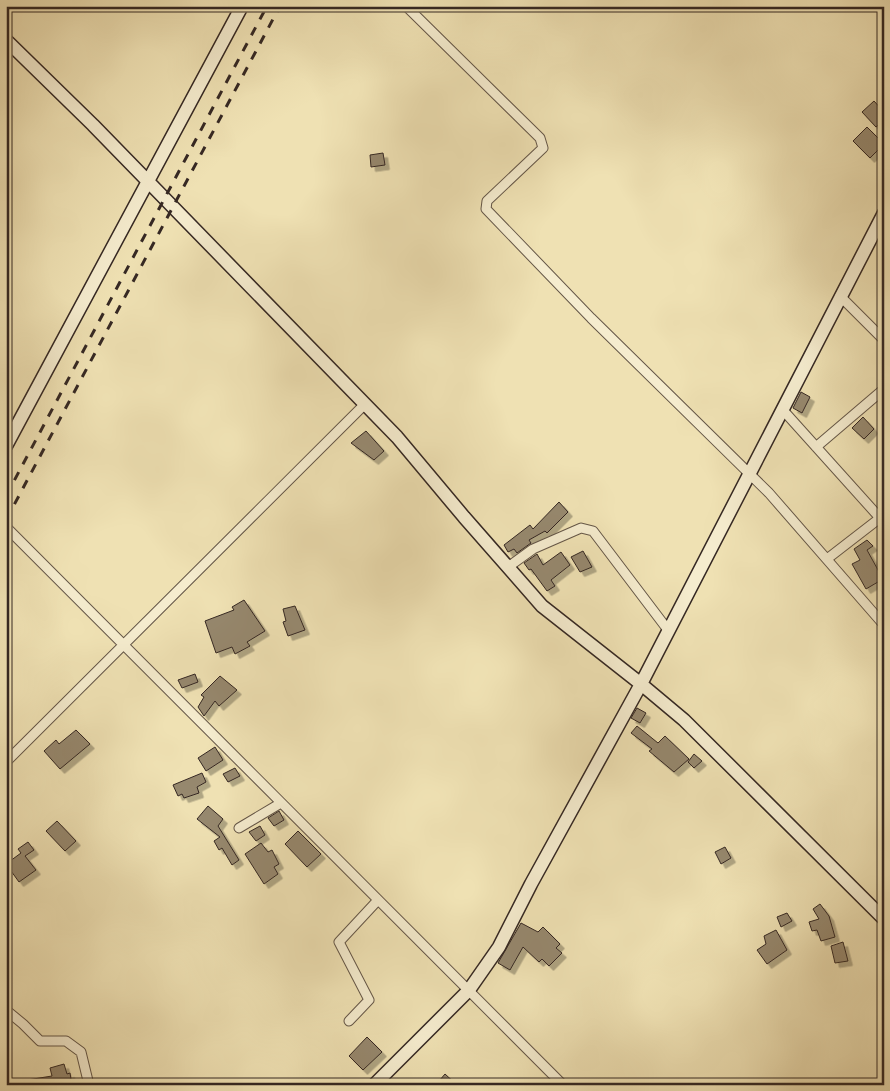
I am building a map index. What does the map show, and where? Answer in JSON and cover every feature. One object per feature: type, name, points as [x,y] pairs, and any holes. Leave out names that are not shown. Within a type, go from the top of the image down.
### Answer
[{"type":"street","points":[[6,446],[242,6]]},
{"type":"street","points":[[406,6],[540,138],[542,148],[487,202],[486,209],[591,318],[769,493],[884,625]]},
{"type":"street","points":[[6,40],[148,182],[397,437],[542,606],[684,720],[884,919]]},
{"type":"street","points":[[374,1085],[468,990],[500,947],[531,884],[641,684],[884,213]]},
{"type":"street","points":[[840,296],[884,340]]},
{"type":"street","points":[[816,447],[884,389]]},
{"type":"street","points":[[6,762],[365,404]]},
{"type":"street","points":[[782,409],[880,518],[827,558]]},
{"type":"street","points":[[6,527],[563,1085]]},
{"type":"street","points":[[508,568],[533,549],[581,528],[592,531],[668,630]]},
{"type":"street","points":[[239,828],[281,803]]},
{"type":"street","points":[[349,1021],[369,1000],[339,942],[378,900]]},
{"type":"street","points":[[6,1010],[40,1041],[66,1041],[81,1052],[89,1085]]},
{"type":"building","points":[[874,101],[884,112],[884,120],[876,127],[862,112]]},
{"type":"building","points":[[867,127],[884,144],[870,158],[853,141]]},
{"type":"building","points":[[383,153],[385,165],[371,167],[370,155]]},
{"type":"building","points":[[801,392],[810,397],[802,413],[793,408]]},
{"type":"building","points":[[863,417],[874,429],[864,439],[852,428]]},
{"type":"building","points":[[366,431],[384,451],[374,460],[351,443]]},
{"type":"building","points":[[559,502],[568,512],[547,533],[545,531],[529,540],[531,543],[517,553],[514,549],[508,552],[504,545],[530,525],[533,529]]},
{"type":"building","points":[[867,540],[873,546],[867,550],[883,579],[866,589],[852,564],[860,560],[854,549]]},
{"type":"building","points":[[583,551],[592,567],[580,572],[571,557]]},
{"type":"building","points":[[561,552],[570,565],[551,580],[555,586],[547,591],[531,569],[529,570],[524,563],[537,554],[543,565]]},
{"type":"building","points":[[244,600],[265,631],[247,642],[250,646],[235,654],[232,647],[216,653],[205,621],[234,610],[232,607]]},
{"type":"building","points":[[295,606],[305,630],[288,636],[283,622],[286,621],[283,609]]},
{"type":"building","points":[[195,674],[198,682],[182,688],[178,680]]},
{"type":"building","points":[[220,676],[237,690],[219,706],[215,701],[204,716],[198,707],[204,697],[201,695]]},
{"type":"building","points":[[637,708],[646,713],[640,723],[631,718]]},
{"type":"building","points":[[637,726],[658,743],[665,736],[689,759],[674,772],[649,751],[652,749],[631,733]]},
{"type":"building","points":[[76,730],[90,744],[60,769],[44,751],[56,740],[59,744]]},
{"type":"building","points":[[215,747],[223,760],[206,771],[198,758]]},
{"type":"building","points":[[694,754],[702,761],[694,768],[688,762]]},
{"type":"building","points":[[235,768],[240,776],[228,782],[223,774]]},
{"type":"building","points":[[202,773],[206,782],[197,787],[199,793],[184,798],[182,794],[178,796],[173,785]]},
{"type":"building","points":[[208,806],[223,819],[218,826],[239,860],[232,865],[222,848],[219,850],[214,841],[220,837],[197,819]]},
{"type":"building","points":[[279,811],[284,820],[274,826],[268,818]]},
{"type":"building","points":[[57,821],[76,841],[65,851],[46,831]]},
{"type":"building","points":[[260,826],[265,835],[256,841],[249,832]]},
{"type":"building","points":[[298,831],[321,854],[307,867],[285,844]]},
{"type":"building","points":[[28,842],[34,850],[25,856],[36,870],[19,882],[6,864],[21,853],[18,849]]},
{"type":"building","points":[[261,843],[268,852],[272,850],[279,864],[274,867],[278,874],[264,884],[245,854]]},
{"type":"building","points":[[725,847],[731,858],[721,864],[715,852]]},
{"type":"building","points":[[820,904],[829,916],[835,937],[821,941],[817,930],[812,931],[809,922],[819,919],[813,909]]},
{"type":"building","points":[[787,913],[792,921],[781,927],[777,917]]},
{"type":"building","points":[[521,923],[538,932],[543,927],[560,944],[556,948],[562,953],[549,966],[542,959],[539,962],[523,947],[510,970],[498,963]]},
{"type":"building","points":[[776,930],[787,950],[767,964],[757,950],[766,944],[764,936]]},
{"type":"building","points":[[843,942],[848,961],[835,963],[831,946]]},
{"type":"building","points":[[367,1037],[382,1052],[363,1070],[349,1056]]},
{"type":"building","points":[[64,1064],[67,1074],[70,1073],[71,1079],[49,1085],[28,1085],[27,1080],[52,1076],[50,1068]]},
{"type":"building","points":[[445,1074],[457,1085],[443,1085],[439,1081]]},
{"type":"railway","points":[[6,496],[267,6]]},
{"type":"railway","points":[[6,520],[280,6]]}]
